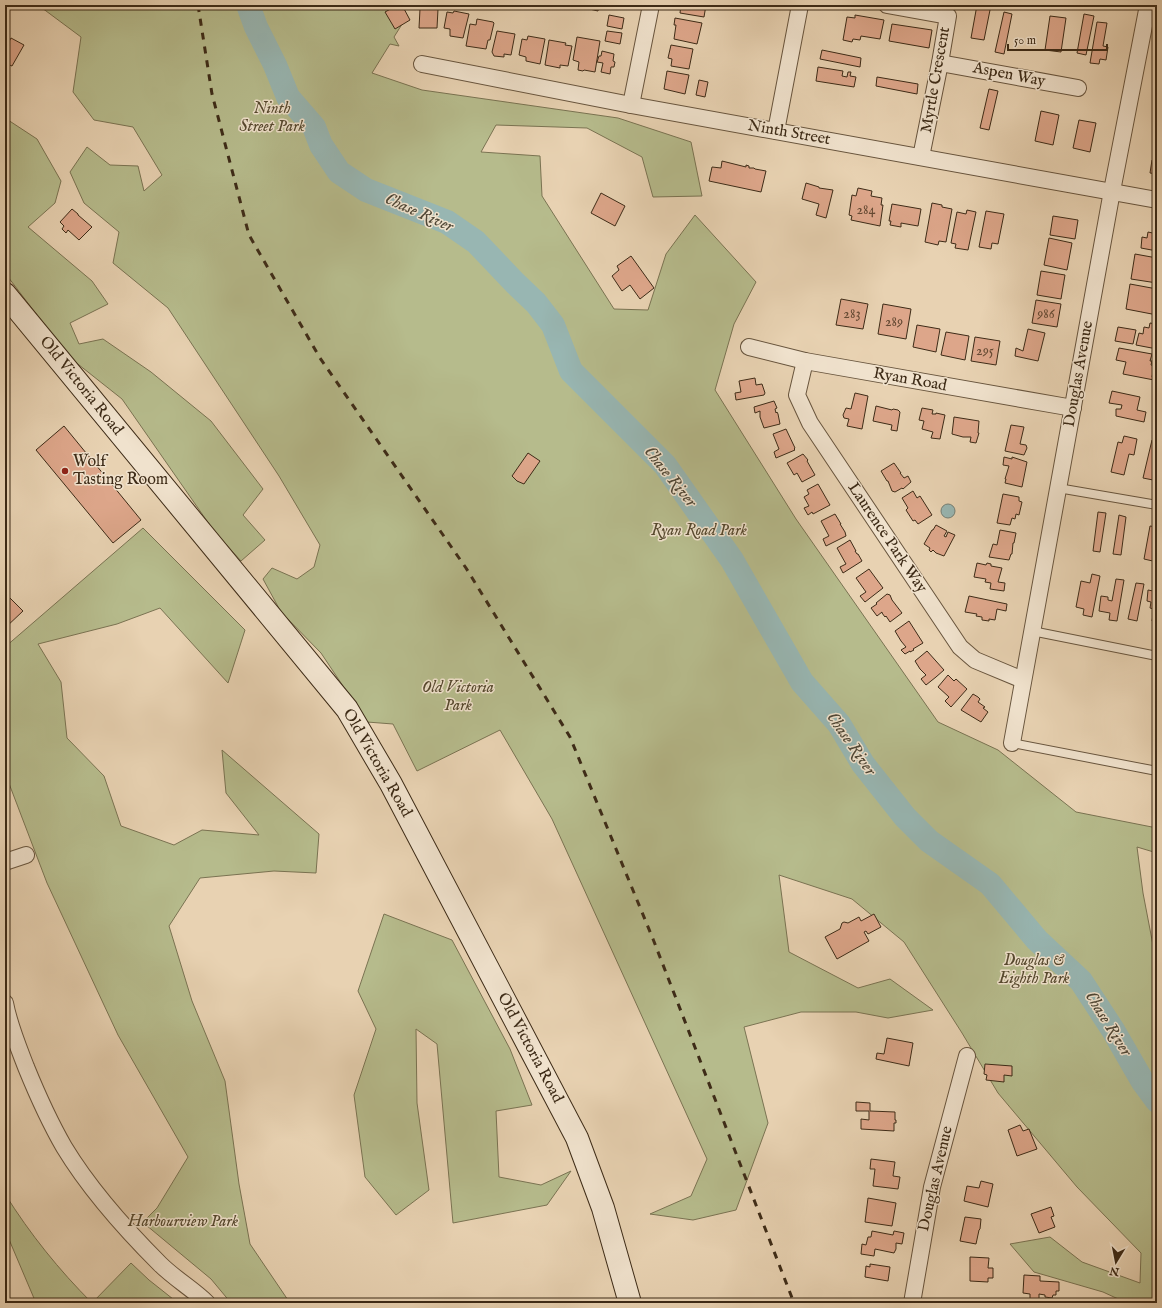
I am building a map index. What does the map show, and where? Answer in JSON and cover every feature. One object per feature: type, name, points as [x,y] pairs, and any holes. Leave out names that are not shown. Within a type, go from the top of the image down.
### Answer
[{"type":"street","points":[[631,105],[650,5]]},
{"type":"street","points":[[776,131],[800,5]]},
{"type":"street","name":"Myrtle Crescent","points":[[887,5],[948,16],[922,157]]},
{"type":"street","name":"Douglas Avenue","points":[[1012,743],[1112,191],[1148,5]]},
{"type":"street","name":"Aspen Way","points":[[940,63],[1078,88]]},
{"type":"street","name":"Ninth Street","points":[[422,64],[631,105],[1157,200]]},
{"type":"street","name":"Old Victoria Road","points":[[5,294],[347,709],[391,784],[577,1138],[603,1208],[630,1303]]},
{"type":"street","name":"Ryan Road","points":[[749,347],[805,361],[1073,408]]},
{"type":"street","name":"Laurence Park Way","points":[[805,361],[797,395],[810,422],[960,647],[975,660],[1023,680]]},
{"type":"street","points":[[5,862],[26,855]]},
{"type":"street","points":[[5,1003],[18,1046],[37,1096],[68,1153],[92,1188],[129,1232],[162,1266],[207,1303]]},
{"type":"street","name":"Douglas Avenue","points":[[912,1303],[932,1187],[967,1056]]},
{"type":"lane","points":[[1058,488],[1157,505]]},
{"type":"lane","points":[[1032,631],[1157,656]]},
{"type":"lane","points":[[1012,743],[1157,771]]},
{"type":"green space","points":[[38,5],[392,5],[404,21],[394,37],[399,46],[390,44],[372,73],[422,90],[618,118],[691,142],[702,196],[653,197],[642,157],[587,128],[496,125],[481,152],[540,156],[542,196],[614,309],[648,310],[666,254],[695,215],[756,282],[734,324],[715,390],[796,519],[938,722],[998,750],[1076,812],[1157,828],[1157,853],[1137,847],[1143,893],[1157,966],[1157,1303],[1127,1303],[1103,1292],[1034,1272],[1010,1244],[1050,1237],[1082,1262],[1140,1283],[1141,1253],[1077,1187],[998,1093],[904,942],[852,899],[779,875],[789,952],[858,988],[890,979],[933,1010],[888,1018],[856,1012],[801,1012],[744,1027],[768,1123],[736,1210],[693,1220],[650,1214],[691,1196],[707,1159],[552,819],[500,730],[417,771],[393,724],[367,722],[321,653],[281,612],[263,579],[272,568],[297,579],[314,567],[320,545],[279,476],[168,308],[113,263],[119,232],[84,203],[70,172],[87,147],[110,165],[138,166],[144,191],[162,175],[133,127],[94,120],[73,92],[81,37]]},
{"type":"green space","points":[[5,118],[37,139],[61,181],[55,203],[28,227],[92,281],[108,304],[70,323],[79,344],[103,339],[151,372],[211,421],[263,489],[243,515],[265,540],[241,561],[214,531],[122,399],[69,357],[5,273]]},
{"type":"green space","points":[[143,528],[245,630],[228,683],[160,608],[117,624],[38,644],[61,682],[67,738],[104,776],[121,826],[174,845],[202,830],[259,835],[226,793],[222,750],[319,834],[316,873],[274,871],[200,878],[169,926],[192,1001],[225,1081],[239,1184],[250,1244],[290,1303],[231,1303],[211,1279],[146,1225],[148,1223],[145,1220],[157,1208],[188,1157],[118,1035],[47,883],[5,773],[5,647]]},
{"type":"green space","points":[[384,914],[452,940],[510,1049],[532,1105],[496,1111],[499,1177],[541,1185],[571,1171],[547,1205],[453,1223],[437,1044],[416,1029],[417,1103],[429,1190],[396,1215],[365,1177],[354,1095],[376,1029],[358,991]]},
{"type":"green space","points":[[5,1194],[24,1223],[46,1251],[68,1278],[92,1303],[36,1303],[5,1230]]},
{"type":"green space","name":"Harbourview Park","points":[[131,1263],[149,1280],[178,1303],[92,1303]]},
{"type":"water","points":[[945,504],[951,504],[955,508],[955,514],[951,518],[945,518],[941,514],[941,508]]},
{"type":"building","points":[[398,5],[402,5],[410,20],[395,29],[385,12]]},
{"type":"building","points":[[581,5],[599,5],[598,11],[581,7]]},
{"type":"building","points":[[681,5],[706,5],[704,17],[680,13]]},
{"type":"building","points":[[977,5],[991,5],[984,40],[971,38]]},
{"type":"building","points":[[420,9],[438,9],[437,28],[419,28]]},
{"type":"building","points":[[454,11],[469,14],[463,38],[450,36],[450,29],[444,28],[447,12],[453,13]]},
{"type":"building","points":[[1004,12],[1012,14],[1004,54],[995,52]]},
{"type":"building","points":[[1084,14],[1094,16],[1086,55],[1077,53]]},
{"type":"building","points":[[609,15],[624,18],[622,29],[607,26]]},
{"type":"building","points":[[855,15],[884,20],[880,39],[861,36],[860,40],[853,39],[852,42],[843,40],[847,17],[855,18]]},
{"type":"building","points":[[1050,16],[1066,18],[1061,52],[1045,50]]},
{"type":"building","points":[[675,18],[702,23],[697,44],[674,39],[676,25],[674,25]]},
{"type":"building","points":[[477,19],[494,23],[486,49],[466,46],[470,24],[476,25]]},
{"type":"building","points":[[1097,22],[1107,23],[1103,46],[1108,47],[1106,60],[1100,59],[1099,64],[1090,63]]},
{"type":"building","points":[[892,24],[932,30],[929,48],[889,41]]},
{"type":"building","points":[[497,31],[515,34],[511,55],[504,54],[504,57],[494,56],[492,52]]},
{"type":"building","points":[[607,31],[622,33],[620,44],[605,41]]},
{"type":"building","points":[[528,36],[545,39],[540,64],[526,61],[526,57],[519,55],[522,39],[527,40]]},
{"type":"building","points":[[577,37],[600,41],[595,72],[578,70],[579,62],[573,60]]},
{"type":"building","points":[[11,38],[24,45],[12,66],[7,64],[6,66],[5,49]]},
{"type":"building","points":[[549,40],[566,43],[565,45],[572,46],[568,66],[560,65],[560,68],[545,65]]},
{"type":"building","points":[[671,45],[693,49],[689,69],[671,66],[672,59],[668,58]]},
{"type":"building","points":[[822,50],[861,58],[860,67],[820,59]]},
{"type":"building","points":[[602,51],[614,54],[614,67],[611,67],[610,74],[601,72],[603,63],[597,62]]},
{"type":"building","points":[[818,67],[843,71],[842,76],[847,77],[848,72],[851,72],[850,76],[856,77],[854,87],[816,81]]},
{"type":"building","points":[[667,71],[689,75],[685,94],[664,89]]},
{"type":"building","points":[[877,77],[918,84],[917,94],[876,86]]},
{"type":"building","points":[[699,80],[708,82],[705,97],[696,95]]},
{"type":"building","points":[[989,89],[998,91],[989,130],[980,128]]},
{"type":"building","points":[[1041,111],[1059,115],[1053,145],[1035,141]]},
{"type":"building","points":[[1079,120],[1096,123],[1090,152],[1073,148]]},
{"type":"building","points":[[1152,160],[1157,161],[1157,174],[1150,173]]},
{"type":"building","points":[[722,161],[746,167],[746,165],[749,166],[749,168],[766,171],[761,192],[709,181],[712,167],[721,168]]},
{"type":"building","points":[[806,183],[819,188],[833,190],[826,218],[816,215],[819,204],[802,199]]},
{"type":"building","points":[[858,188],[872,191],[871,196],[882,198],[881,205],[883,205],[880,226],[851,220],[852,216],[849,215],[852,195],[856,196]]},
{"type":"building","points":[[601,193],[625,206],[615,226],[591,213]]},
{"type":"building","points":[[932,203],[952,209],[946,242],[939,241],[938,245],[925,242]]},
{"type":"building","points":[[892,204],[921,209],[918,226],[901,223],[901,227],[890,225],[891,221],[889,221]]},
{"type":"building","points":[[72,209],[92,227],[79,240],[68,230],[66,233],[62,229],[64,226],[60,222]]},
{"type":"building","points":[[967,210],[976,212],[968,250],[955,248],[956,244],[951,243],[957,212],[966,214]]},
{"type":"building","points":[[986,211],[1004,214],[998,244],[992,243],[991,249],[979,247]]},
{"type":"building","points":[[1053,216],[1078,220],[1075,239],[1050,235]]},
{"type":"building","points":[[1148,232],[1157,234],[1157,251],[1141,248],[1142,237],[1147,238]]},
{"type":"building","points":[[1049,238],[1072,243],[1067,270],[1044,265]]},
{"type":"building","points":[[1135,254],[1157,258],[1157,283],[1131,279]]},
{"type":"building","points":[[631,256],[654,288],[640,299],[630,285],[622,291],[612,276],[619,270],[617,266]]},
{"type":"building","points":[[1041,271],[1065,275],[1061,299],[1037,295]]},
{"type":"building","points":[[1130,284],[1157,289],[1157,315],[1126,309]]},
{"type":"building","points":[[841,299],[868,304],[863,329],[836,325]]},
{"type":"building","points":[[1036,300],[1061,304],[1057,327],[1032,323]]},
{"type":"building","points":[[883,304],[911,309],[906,339],[878,334]]},
{"type":"building","points":[[1156,321],[1157,349],[1136,345],[1139,333],[1143,334],[1144,327],[1149,328],[1150,323],[1156,324]]},
{"type":"building","points":[[917,325],[940,329],[936,352],[913,347]]},
{"type":"building","points":[[1118,327],[1136,330],[1133,344],[1115,341]]},
{"type":"building","points":[[1028,329],[1045,333],[1038,361],[1015,356],[1016,348],[1023,351]]},
{"type":"building","points":[[946,332],[969,336],[965,360],[941,355]]},
{"type":"building","points":[[975,337],[1000,341],[996,365],[971,361]]},
{"type":"building","points":[[1119,348],[1152,354],[1150,361],[1152,361],[1151,365],[1154,366],[1152,377],[1155,377],[1154,380],[1123,374],[1126,362],[1116,360]]},
{"type":"building","points":[[755,378],[756,385],[762,384],[765,393],[764,395],[736,400],[735,393],[741,392],[739,381]]},
{"type":"building","points":[[1112,391],[1140,397],[1137,410],[1146,412],[1144,422],[1116,416],[1116,409],[1121,409],[1122,405],[1109,403]]},
{"type":"building","points":[[855,393],[868,396],[862,429],[847,426],[849,419],[844,418],[843,415],[846,408],[851,409]]},
{"type":"building","points":[[774,401],[780,424],[764,428],[760,417],[760,411],[755,413],[754,407]]},
{"type":"building","points":[[876,406],[898,410],[900,412],[897,431],[891,430],[892,425],[873,421]]},
{"type":"building","points":[[922,408],[933,410],[932,414],[936,413],[945,415],[940,439],[931,438],[933,432],[922,429],[924,421],[919,420]]},
{"type":"building","points":[[954,417],[979,421],[979,433],[976,443],[970,442],[971,437],[963,437],[952,434]]},
{"type":"building","points":[[1011,425],[1024,427],[1020,444],[1026,445],[1027,448],[1024,455],[1005,451]]},
{"type":"building","points":[[64,426],[141,520],[113,543],[36,450]]},
{"type":"building","points":[[786,429],[795,450],[776,458],[774,452],[779,449],[773,434]]},
{"type":"building","points":[[1124,436],[1137,439],[1134,455],[1129,454],[1124,475],[1111,472],[1118,442],[1122,443]]},
{"type":"building","points":[[1152,440],[1157,441],[1157,466],[1153,480],[1143,478]]},
{"type":"building","points":[[528,453],[540,461],[524,484],[517,481],[512,476]]},
{"type":"building","points":[[803,454],[808,460],[807,461],[815,475],[802,482],[797,473],[794,475],[787,463]]},
{"type":"building","points":[[1004,457],[1012,459],[1012,457],[1027,462],[1022,487],[1005,483],[1009,466],[1003,465]]},
{"type":"building","points":[[894,463],[904,478],[908,476],[911,482],[903,489],[902,488],[895,492],[892,491],[888,481],[881,471]]},
{"type":"building","points":[[818,484],[830,505],[808,515],[804,508],[809,506],[804,497],[809,494],[807,490]]},
{"type":"building","points":[[913,491],[917,498],[920,496],[932,515],[918,524],[915,520],[913,521],[906,510],[908,508],[902,498]]},
{"type":"building","points":[[1003,494],[1019,497],[1019,501],[1022,502],[1019,515],[1016,514],[1015,519],[1012,518],[1010,525],[997,523]]},
{"type":"building","points":[[1098,512],[1106,513],[1100,552],[1093,551]]},
{"type":"building","points":[[835,514],[846,536],[826,546],[823,539],[829,536],[821,521]]},
{"type":"building","points":[[1119,515],[1126,517],[1121,555],[1113,554]]},
{"type":"building","points":[[936,525],[947,531],[944,536],[946,537],[948,532],[955,535],[944,556],[933,550],[931,552],[929,550],[930,548],[924,544]]},
{"type":"building","points":[[1150,526],[1157,527],[1157,562],[1144,559]]},
{"type":"building","points":[[1000,530],[1016,533],[1012,554],[1009,560],[989,557],[993,544],[997,545]]},
{"type":"building","points":[[850,540],[862,561],[843,573],[840,567],[846,564],[837,548]]},
{"type":"building","points":[[977,563],[986,565],[987,563],[991,564],[991,566],[1002,568],[998,582],[1005,583],[1004,591],[990,589],[991,583],[985,582],[986,579],[974,577]]},
{"type":"building","points":[[869,569],[883,588],[865,602],[860,596],[866,592],[856,578]]},
{"type":"building","points":[[1092,574],[1100,576],[1092,617],[1083,615],[1084,609],[1076,607],[1081,581],[1090,583]]},
{"type":"building","points":[[1116,579],[1124,580],[1117,621],[1109,620],[1110,613],[1099,611],[1101,596],[1108,597],[1108,600],[1112,601]]},
{"type":"building","points":[[1136,583],[1144,584],[1137,621],[1128,619]]},
{"type":"building","points":[[1154,587],[1157,587],[1157,621],[1152,621],[1154,609],[1150,608],[1151,602],[1147,601],[1148,590],[1153,591]]},
{"type":"building","points":[[5,593],[23,611],[5,628]]},
{"type":"building","points":[[887,594],[890,595],[902,613],[890,622],[882,612],[877,616],[871,608]]},
{"type":"building","points":[[969,596],[1007,604],[1006,611],[997,609],[995,620],[982,620],[982,617],[976,616],[977,614],[965,612]]},
{"type":"building","points":[[909,621],[923,643],[913,649],[914,650],[905,654],[901,650],[906,647],[895,631]]},
{"type":"building","points":[[927,651],[944,670],[926,685],[921,679],[926,675],[915,661]]},
{"type":"building","points":[[948,675],[954,681],[956,679],[967,689],[951,707],[945,701],[949,697],[938,687]]},
{"type":"building","points":[[973,694],[980,699],[978,702],[985,707],[983,708],[988,712],[981,722],[961,710]]},
{"type":"building","points":[[874,914],[881,927],[868,934],[866,931],[864,932],[869,941],[837,959],[825,937],[840,929],[842,923],[844,922],[848,923],[859,917],[861,921]]},
{"type":"building","points":[[887,1038],[913,1043],[909,1066],[876,1059],[877,1053],[884,1054]]},
{"type":"building","points":[[985,1064],[1012,1066],[1012,1076],[1004,1075],[1004,1082],[986,1080],[987,1075],[984,1074]]},
{"type":"building","points":[[856,1102],[870,1103],[870,1111],[895,1112],[896,1123],[894,1123],[894,1131],[861,1129],[861,1119],[869,1120],[869,1111],[856,1111]]},
{"type":"building","points":[[1020,1125],[1023,1131],[1029,1129],[1037,1149],[1017,1156],[1008,1130]]},
{"type":"building","points":[[871,1159],[895,1162],[893,1176],[900,1177],[898,1189],[873,1186],[875,1169],[870,1169]]},
{"type":"building","points":[[981,1181],[993,1184],[988,1207],[964,1201],[967,1186],[979,1188]]},
{"type":"building","points":[[868,1198],[896,1203],[892,1226],[865,1222]]},
{"type":"building","points":[[1051,1207],[1054,1216],[1051,1217],[1055,1227],[1039,1233],[1031,1214]]},
{"type":"building","points":[[965,1217],[981,1219],[976,1244],[960,1241]]},
{"type":"building","points":[[872,1231],[893,1235],[894,1231],[904,1233],[902,1244],[896,1243],[894,1253],[875,1249],[874,1256],[861,1254],[862,1244],[866,1245],[868,1237],[871,1237]]},
{"type":"building","points":[[970,1257],[989,1258],[988,1268],[993,1268],[993,1278],[988,1278],[988,1282],[970,1281]]},
{"type":"building","points":[[870,1264],[890,1267],[888,1281],[865,1277],[866,1266],[870,1267]]},
{"type":"building","points":[[1024,1275],[1040,1276],[1040,1281],[1059,1282],[1059,1291],[1056,1291],[1056,1295],[1053,1295],[1052,1298],[1039,1294],[1039,1299],[1030,1299],[1030,1294],[1023,1293]]},
{"type":"waterway","name":"Chase River","points":[[248,5],[256,27],[275,65],[288,97],[314,127],[321,145],[339,172],[366,190],[447,222],[476,242],[536,303],[553,325],[571,371],[665,465],[732,560],[802,682],[839,724],[863,764],[905,817],[929,841],[990,884],[1037,940],[1081,981],[1113,1030],[1143,1082],[1157,1101]]},
{"type":"railway","points":[[198,5],[212,94],[249,235],[320,358],[466,568],[570,737],[653,939],[794,1303]]},
{"type":"place","name":"Wolf Tasting Room","points":[[65,471]]},
{"type":"park label","name":"Ninth Street Park","points":[[272,118]]},
{"type":"park label","name":"Ryan Road Park","points":[[699,531]]},
{"type":"park label","name":"Old Victoria Park","points":[[458,697]]},
{"type":"park label","name":"Douglas & Eighth Park","points":[[1034,970]]}]
